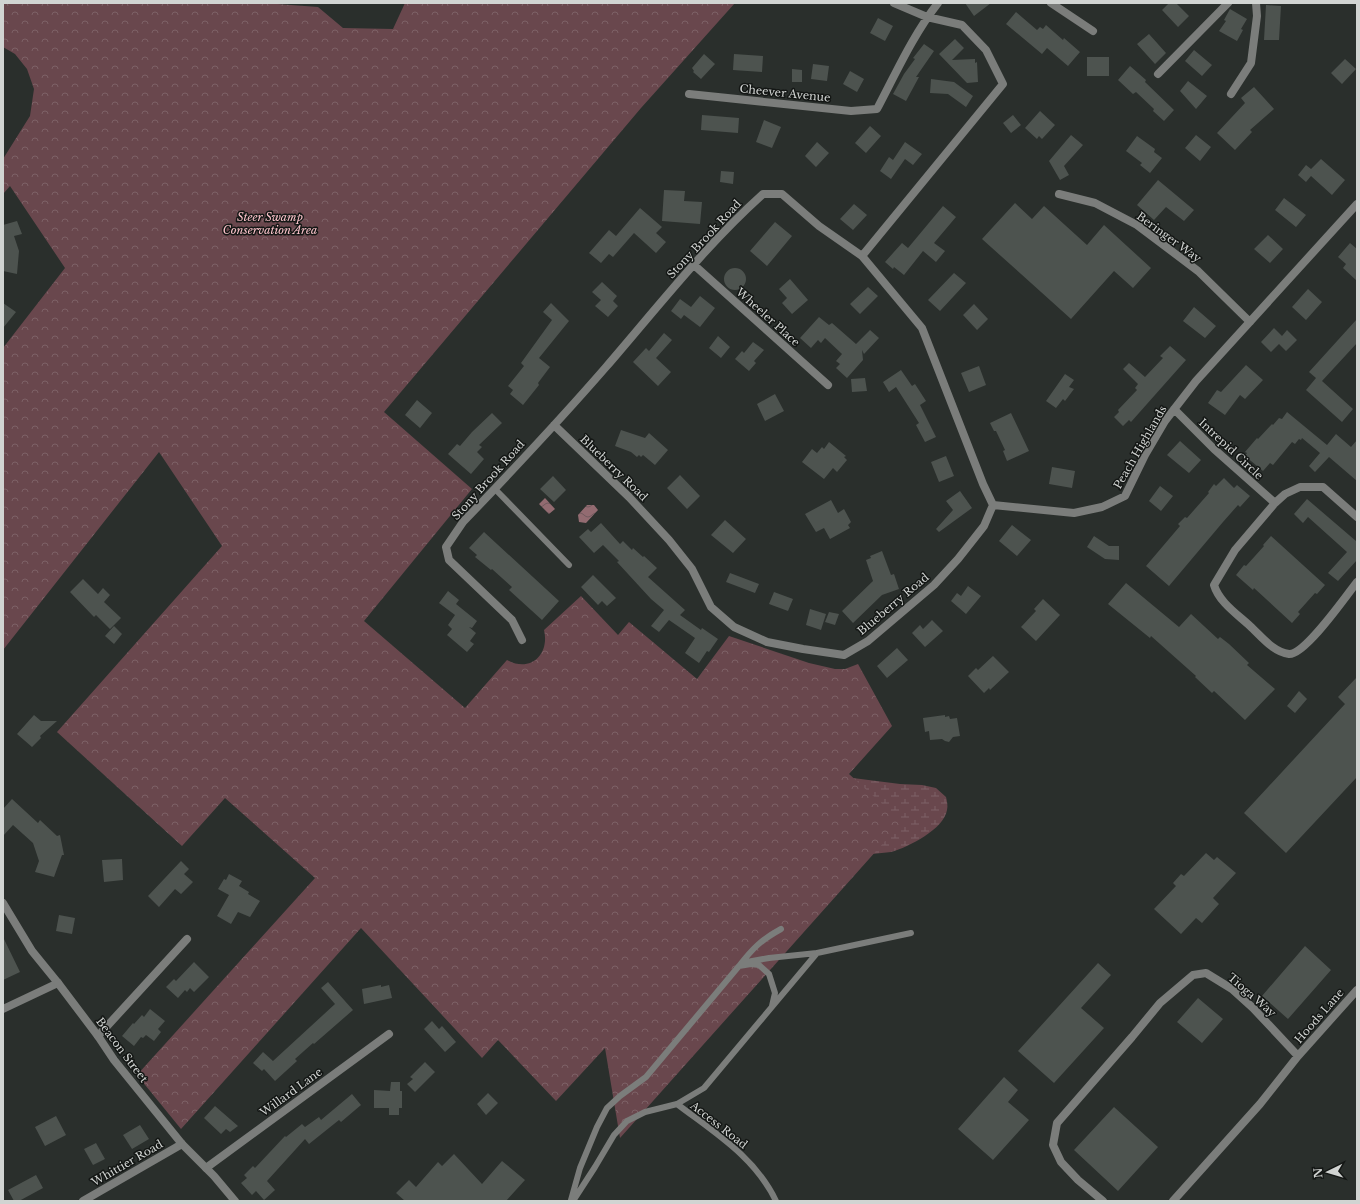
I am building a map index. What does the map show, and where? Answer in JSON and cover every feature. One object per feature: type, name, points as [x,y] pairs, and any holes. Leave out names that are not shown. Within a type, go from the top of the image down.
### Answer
[{"type":"street","points":[[894,3],[927,17],[962,25],[986,50],[1003,84],[862,256],[922,328],[983,484],[993,505]]},
{"type":"street","points":[[927,17],[938,3]]},
{"type":"street","points":[[1051,3],[1093,32]]},
{"type":"street","points":[[1158,74],[1228,3]]},
{"type":"street","points":[[1231,94],[1251,63],[1257,16],[1256,3]]},
{"type":"street","name":"Cheever Avenue","points":[[689,94],[851,111],[877,109],[895,72],[927,17]]},
{"type":"street","name":"Stony Brook Road","points":[[522,640],[512,620],[450,560],[446,546],[463,522],[554,425],[694,265],[743,212],[763,194],[782,194],[819,226],[862,256]]},
{"type":"street","name":"Beringer Way","points":[[1059,194],[1095,203],[1137,225],[1198,271],[1250,322]]},
{"type":"street","name":"Peach Highlands","points":[[993,505],[1035,510],[1074,512],[1102,507],[1125,496],[1145,455],[1165,421],[1196,381],[1357,204]]},
{"type":"street","name":"Wheeler Place","points":[[694,265],[828,385]]},
{"type":"street","name":"Intrepid Circle","points":[[1174,409],[1214,449],[1275,503]]},
{"type":"street","name":"Blueberry Road","points":[[554,425],[629,497],[669,540],[692,569],[711,606],[734,627],[767,642],[802,649],[844,655],[868,641],[934,585],[958,559],[984,526],[993,505]]},
{"type":"street","points":[[1357,517],[1323,487],[1300,487],[1286,494],[1275,503],[1235,550],[1214,585],[1216,593],[1225,603],[1276,650],[1290,654],[1298,651],[1315,635],[1357,582]]},
{"type":"street","name":"Beacon Street","points":[[3,903],[32,950],[58,982],[114,1060],[182,1144],[206,1168],[235,1201]]},
{"type":"street","points":[[98,1036],[187,939]]},
{"type":"street","name":"Tioga Way","points":[[1103,1201],[1078,1180],[1061,1162],[1053,1144],[1057,1123],[1160,1003],[1193,975],[1206,973],[1232,989],[1253,1008],[1298,1056]]},
{"type":"street","points":[[3,1009],[58,982]]},
{"type":"street","name":"Hoods Lane","points":[[1298,1056],[1357,990]]},
{"type":"street","name":"Willard Lane","points":[[206,1168],[390,1034]]},
{"type":"street","points":[[1173,1201],[1255,1110],[1298,1056]]},
{"type":"street","name":"Whittier Road","points":[[83,1201],[182,1144]]},
{"type":"lane","points":[[495,489],[570,565]]},
{"type":"lane","points":[[572,1201],[580,1168],[597,1127],[607,1108],[620,1096],[646,1077],[739,966],[752,948],[781,929]]},
{"type":"lane","points":[[739,966],[748,962],[769,958],[817,953],[911,933]]},
{"type":"lane","points":[[572,1201],[614,1135],[628,1121],[645,1112],[677,1104],[704,1088],[817,953]]},
{"type":"lane","points":[[739,966],[751,964],[759,965],[769,974],[775,993],[771,1009]]},
{"type":"lane","name":"Access Road","points":[[677,1104],[734,1147],[755,1168],[768,1186],[776,1201]]},
{"type":"green space","name":"Steer Swamp Conservation Area","points":[[3,3],[264,3],[318,7],[343,28],[393,29],[405,3],[735,3],[641,108],[384,412],[472,489],[364,621],[465,708],[507,660],[523,664],[530,663],[536,659],[541,654],[544,647],[544,630],[581,596],[618,635],[629,622],[697,679],[729,636],[809,663],[835,669],[845,669],[858,664],[892,726],[849,774],[902,822],[620,1138],[605,1048],[556,1101],[498,1040],[482,1058],[361,928],[181,1129],[137,1075],[315,878],[225,798],[182,846],[57,732],[222,546],[159,452],[3,650],[3,348],[65,268],[10,186],[3,194],[3,159],[30,116],[34,89],[27,69],[15,54],[3,47]]},
{"type":"green space","points":[[845,777],[900,784],[922,785],[936,788],[946,797],[947,808],[944,817],[940,824],[916,842],[891,852],[872,854]]},
{"type":"water","points":[[545,498],[555,509],[549,514],[539,504]]},
{"type":"water","points":[[587,505],[594,505],[598,510],[586,523],[579,522],[578,515]]},
{"type":"building","points":[[965,3],[991,3],[974,16]]},
{"type":"building","points":[[1169,3],[1176,3],[1189,16],[1178,27],[1162,10]]},
{"type":"building","points":[[1266,5],[1281,6],[1279,40],[1264,40]]},
{"type":"building","points":[[1230,9],[1247,19],[1241,29],[1243,30],[1237,41],[1219,31],[1226,21],[1224,20]]},
{"type":"building","points":[[1016,12],[1037,30],[1040,27],[1043,29],[1046,25],[1080,52],[1068,66],[1047,48],[1042,54],[1006,24]]},
{"type":"building","points":[[878,18],[893,26],[885,41],[870,33]]},
{"type":"building","points":[[1149,34],[1166,53],[1155,64],[1137,44]]},
{"type":"building","points":[[955,39],[964,48],[952,60],[975,59],[975,63],[977,62],[978,82],[967,83],[939,54]]},
{"type":"building","points":[[924,44],[934,51],[916,77],[919,77],[906,101],[893,94],[904,74],[915,59],[913,58]]},
{"type":"building","points":[[1194,50],[1212,65],[1202,76],[1185,61]]},
{"type":"building","points":[[704,54],[715,64],[701,79],[693,72],[694,71],[692,68]]},
{"type":"building","points":[[734,54],[763,56],[762,72],[733,70]]},
{"type":"building","points":[[1087,57],[1109,57],[1109,76],[1087,76]]},
{"type":"building","points":[[1345,59],[1356,69],[1342,84],[1331,73]]},
{"type":"building","points":[[813,64],[829,66],[827,81],[811,79]]},
{"type":"building","points":[[1130,66],[1146,80],[1145,82],[1174,110],[1164,121],[1136,92],[1133,94],[1118,80]]},
{"type":"building","points":[[792,69],[802,70],[802,82],[792,82]]},
{"type":"building","points":[[850,71],[864,79],[857,92],[843,84]]},
{"type":"building","points":[[931,79],[954,82],[973,96],[966,107],[948,94],[930,93]]},
{"type":"building","points":[[1188,81],[1207,96],[1196,109],[1180,91]]},
{"type":"building","points":[[1254,87],[1274,109],[1250,130],[1252,132],[1235,150],[1217,133],[1245,103],[1241,98]]},
{"type":"building","points":[[1040,111],[1055,125],[1042,139],[1039,136],[1037,139],[1025,128]]},
{"type":"building","points":[[702,115],[739,118],[738,133],[701,130]]},
{"type":"building","points":[[1013,115],[1021,125],[1011,133],[1003,123]]},
{"type":"building","points":[[764,120],[781,127],[772,148],[756,142]]},
{"type":"building","points":[[870,126],[881,136],[866,153],[855,143]]},
{"type":"building","points":[[1071,135],[1083,145],[1064,166],[1069,175],[1060,180],[1049,161]]},
{"type":"building","points":[[1196,135],[1211,147],[1200,161],[1185,148]]},
{"type":"building","points":[[1137,136],[1155,149],[1154,152],[1162,158],[1150,173],[1140,165],[1142,163],[1126,151]]},
{"type":"building","points":[[817,142],[829,153],[816,167],[805,156]]},
{"type":"building","points":[[905,142],[922,154],[913,165],[905,159],[891,179],[880,171],[889,157],[893,160]]},
{"type":"building","points":[[1321,159],[1345,180],[1332,195],[1311,176],[1306,182],[1298,175],[1306,165],[1311,169]]},
{"type":"building","points":[[721,171],[734,172],[733,184],[720,182]]},
{"type":"building","points":[[1158,180],[1194,210],[1184,221],[1166,207],[1154,220],[1137,205]]},
{"type":"building","points":[[664,190],[685,191],[684,201],[702,202],[700,224],[662,221]]},
{"type":"building","points":[[1284,198],[1306,215],[1296,227],[1275,210]]},
{"type":"building","points":[[1015,203],[1032,219],[1044,206],[1087,245],[1104,225],[1151,268],[1133,288],[1114,271],[1071,319],[982,239]]},
{"type":"building","points":[[854,204],[867,215],[853,230],[840,219]]},
{"type":"building","points":[[943,206],[956,217],[934,243],[945,251],[936,262],[923,251],[904,275],[894,267],[893,269],[885,262],[902,243],[908,248]]},
{"type":"building","points":[[640,208],[662,227],[656,233],[666,242],[656,253],[634,233],[613,257],[609,254],[601,263],[589,253],[609,230],[616,236]]},
{"type":"building","points":[[17,221],[22,234],[14,236],[19,251],[17,274],[3,271],[3,225]]},
{"type":"building","points":[[775,222],[792,236],[767,266],[750,251]]},
{"type":"building","points":[[1268,235],[1283,249],[1270,263],[1254,249]]},
{"type":"building","points":[[1350,243],[1357,249],[1357,281],[1343,268],[1346,264],[1338,257]]},
{"type":"building","points":[[735,268],[743,271],[746,279],[743,287],[735,290],[727,287],[724,279],[727,271]]},
{"type":"building","points":[[954,273],[966,283],[940,311],[928,300]]},
{"type":"building","points":[[790,279],[808,300],[792,314],[782,303],[787,298],[779,289]]},
{"type":"building","points":[[602,282],[617,296],[613,301],[618,306],[608,317],[595,306],[601,300],[592,292]]},
{"type":"building","points":[[868,287],[878,296],[860,314],[850,304]]},
{"type":"building","points":[[1308,289],[1322,302],[1306,320],[1292,307]]},
{"type":"building","points":[[700,296],[715,308],[700,327],[684,315],[681,319],[671,311],[680,299],[691,307]]},
{"type":"building","points":[[3,303],[16,312],[3,328]]},
{"type":"building","points":[[551,303],[569,321],[539,358],[550,367],[538,383],[539,385],[523,405],[510,394],[513,390],[508,386],[524,366],[521,363],[552,320],[543,312]]},
{"type":"building","points":[[974,304],[988,319],[977,330],[963,315]]},
{"type":"building","points":[[1194,307],[1216,326],[1205,338],[1183,321]]},
{"type":"building","points":[[819,317],[829,325],[832,323],[856,344],[870,330],[879,338],[864,354],[862,350],[863,360],[847,378],[836,368],[840,364],[836,361],[842,354],[825,338],[821,343],[818,340],[811,348],[800,338]]},
{"type":"building","points":[[1357,319],[1357,343],[1322,381],[1353,409],[1342,422],[1306,390],[1316,378],[1309,372]]},
{"type":"building","points":[[1274,328],[1282,336],[1287,330],[1297,340],[1286,351],[1279,344],[1271,352],[1261,342]]},
{"type":"building","points":[[664,333],[672,340],[656,358],[671,372],[658,386],[633,362],[646,348],[649,351]]},
{"type":"building","points":[[718,336],[730,347],[721,358],[709,348]]},
{"type":"building","points":[[753,342],[764,350],[754,361],[756,363],[749,371],[735,359],[742,351],[744,353]]},
{"type":"building","points":[[1170,346],[1186,360],[1131,422],[1129,420],[1123,426],[1114,417],[1119,412],[1118,410],[1137,390],[1135,388],[1138,384],[1123,369],[1129,363],[1145,377],[1163,358],[1160,356]]},
{"type":"building","points":[[1246,365],[1263,380],[1245,399],[1240,395],[1225,415],[1208,403],[1217,390],[1221,392]]},
{"type":"building","points":[[979,366],[986,385],[969,392],[961,373]]},
{"type":"building","points":[[901,370],[912,386],[915,384],[926,401],[920,405],[936,437],[925,442],[916,425],[919,423],[896,387],[889,392],[883,382]]},
{"type":"building","points":[[1065,374],[1074,380],[1069,387],[1074,389],[1065,401],[1063,399],[1056,408],[1046,401]]},
{"type":"building","points":[[865,378],[867,391],[852,392],[851,379]]},
{"type":"building","points":[[775,394],[784,411],[765,421],[757,404]]},
{"type":"building","points":[[417,400],[432,413],[420,428],[405,415]]},
{"type":"building","points":[[1287,412],[1327,445],[1336,434],[1351,447],[1357,440],[1357,481],[1329,457],[1315,472],[1309,466],[1320,453],[1302,438],[1295,444],[1292,442],[1273,465],[1270,463],[1263,471],[1245,456],[1247,453],[1245,452],[1257,438],[1258,439],[1279,418],[1282,419]]},
{"type":"building","points":[[492,413],[502,423],[479,445],[482,447],[477,452],[484,459],[471,474],[448,454],[457,444],[460,446]]},
{"type":"building","points":[[1011,413],[1029,451],[1007,461],[1003,451],[1005,450],[996,431],[994,431],[990,423]]},
{"type":"building","points":[[621,430],[645,438],[649,433],[668,450],[655,465],[643,455],[641,457],[639,455],[637,457],[631,452],[615,446]]},
{"type":"building","points":[[1180,441],[1201,460],[1189,473],[1167,455]]},
{"type":"building","points":[[829,442],[846,456],[844,457],[847,460],[837,472],[833,468],[824,479],[802,462],[812,449],[817,453],[822,447],[824,449]]},
{"type":"building","points":[[946,456],[954,476],[939,482],[931,462]]},
{"type":"building","points":[[1052,467],[1075,471],[1072,488],[1049,484]]},
{"type":"building","points":[[680,475],[700,496],[687,509],[667,488]]},
{"type":"building","points":[[553,476],[566,490],[554,502],[540,489]]},
{"type":"building","points":[[1224,478],[1234,488],[1237,485],[1250,496],[1240,507],[1238,505],[1169,586],[1146,566],[1180,526],[1178,524],[1185,517],[1187,518],[1209,493],[1208,492],[1214,484],[1216,486]]},
{"type":"building","points":[[1160,486],[1173,496],[1161,511],[1149,501]]},
{"type":"building","points":[[960,491],[972,508],[939,532],[936,529],[953,510],[946,501]]},
{"type":"building","points":[[1307,499],[1356,541],[1357,540],[1357,560],[1338,581],[1328,573],[1347,552],[1308,517],[1303,523],[1294,514]]},
{"type":"building","points":[[831,500],[838,513],[844,509],[851,522],[848,525],[850,528],[830,539],[824,528],[816,532],[805,514]]},
{"type":"building","points":[[725,520],[746,539],[733,553],[711,535]]},
{"type":"building","points":[[601,523],[620,544],[623,541],[632,550],[633,548],[657,568],[648,577],[685,610],[680,615],[701,630],[702,628],[718,639],[699,663],[685,653],[695,638],[669,620],[659,632],[651,626],[664,610],[651,599],[617,562],[619,561],[603,545],[594,553],[579,537],[588,529],[591,532]]},
{"type":"building","points":[[1012,525],[1031,540],[1017,556],[999,541]]},
{"type":"building","points":[[484,532],[559,601],[542,620],[509,590],[512,587],[492,569],[491,570],[475,557],[477,555],[469,548]]},
{"type":"building","points":[[1094,536],[1109,546],[1119,546],[1119,560],[1105,559],[1087,547]]},
{"type":"building","points":[[1271,536],[1325,585],[1317,594],[1315,593],[1298,612],[1300,614],[1292,623],[1254,588],[1253,590],[1236,575],[1264,546],[1263,545]]},
{"type":"building","points":[[882,551],[891,575],[894,574],[899,589],[882,595],[853,623],[842,611],[873,581],[866,560],[871,558],[870,556]]},
{"type":"building","points":[[730,573],[759,584],[755,593],[726,582]]},
{"type":"building","points":[[593,575],[616,598],[607,606],[602,601],[598,605],[581,587]]},
{"type":"building","points":[[83,579],[98,594],[103,588],[110,595],[104,602],[121,618],[110,629],[96,615],[94,617],[70,592]]},
{"type":"building","points":[[1126,583],[1179,627],[1191,614],[1218,639],[1220,637],[1229,644],[1249,663],[1247,665],[1275,689],[1245,720],[1214,691],[1212,693],[1195,677],[1196,676],[1151,636],[1150,638],[1108,604]]},
{"type":"building","points":[[968,586],[981,596],[966,614],[951,601],[957,593],[961,596]]},
{"type":"building","points":[[448,591],[459,600],[456,604],[477,621],[472,628],[469,627],[476,633],[470,641],[474,644],[467,652],[447,635],[452,629],[448,625],[455,615],[439,603]]},
{"type":"building","points":[[774,592],[793,599],[788,611],[769,604]]},
{"type":"building","points":[[1043,599],[1060,615],[1036,641],[1021,627],[1036,611],[1034,609]]},
{"type":"building","points":[[810,609],[826,614],[821,630],[806,625]]},
{"type":"building","points":[[829,612],[839,614],[835,625],[825,622]]},
{"type":"building","points":[[932,620],[943,631],[925,647],[912,633],[920,625],[923,629]]},
{"type":"building","points":[[114,626],[122,634],[114,644],[105,636]]},
{"type":"building","points":[[897,648],[908,660],[887,678],[877,666]]},
{"type":"building","points":[[993,656],[1009,672],[990,690],[989,688],[984,693],[968,676],[976,668],[978,670]]},
{"type":"building","points":[[1357,677],[1357,777],[1286,853],[1244,813],[1345,704],[1338,697]]},
{"type":"building","points":[[1299,691],[1307,699],[1295,713],[1287,706]]},
{"type":"building","points":[[34,715],[41,721],[57,721],[40,736],[41,738],[32,747],[17,734]]},
{"type":"building","points":[[945,715],[945,717],[949,716],[950,719],[957,718],[960,736],[953,737],[949,742],[942,739],[930,740],[929,731],[925,732],[923,718]]},
{"type":"building","points":[[12,799],[38,823],[40,820],[57,836],[60,835],[64,855],[62,855],[54,877],[35,872],[39,861],[33,843],[13,825],[3,836],[3,809]]},
{"type":"building","points":[[1206,853],[1214,860],[1217,857],[1236,873],[1213,898],[1219,904],[1202,923],[1196,918],[1181,934],[1154,909],[1176,886],[1173,883],[1181,874],[1184,876]]},
{"type":"building","points":[[122,859],[123,880],[104,882],[102,860]]},
{"type":"building","points":[[181,861],[189,869],[184,874],[193,882],[181,894],[175,889],[159,907],[148,896]]},
{"type":"building","points":[[229,874],[242,881],[239,886],[249,892],[248,894],[260,901],[250,917],[238,912],[231,924],[217,916],[229,895],[218,889]]},
{"type":"building","points":[[59,915],[75,918],[72,934],[56,931]]},
{"type":"building","points":[[3,937],[20,972],[3,980]]},
{"type":"building","points":[[1305,946],[1331,970],[1288,1019],[1262,996]]},
{"type":"building","points":[[194,962],[209,977],[194,992],[190,988],[187,992],[185,990],[178,998],[166,987],[174,979],[176,981]]},
{"type":"building","points":[[1098,963],[1111,975],[1081,1008],[1104,1028],[1054,1083],[1018,1051]]},
{"type":"building","points":[[328,982],[353,1010],[295,1059],[297,1061],[275,1081],[264,1069],[262,1071],[253,1063],[263,1052],[273,1061],[335,1004],[321,988]]},
{"type":"building","points":[[381,985],[381,987],[389,985],[392,998],[364,1004],[362,989]]},
{"type":"building","points":[[1198,998],[1223,1019],[1202,1043],[1177,1022]]},
{"type":"building","points":[[150,1009],[165,1021],[158,1029],[161,1032],[154,1041],[146,1035],[143,1038],[141,1037],[134,1046],[122,1036],[133,1023],[134,1024],[142,1015],[144,1017]]},
{"type":"building","points":[[432,1021],[439,1029],[442,1026],[456,1042],[445,1052],[424,1029]]},
{"type":"building","points":[[425,1062],[435,1072],[415,1092],[407,1084],[413,1079],[410,1077]]},
{"type":"building","points":[[1004,1077],[1018,1090],[1008,1102],[1029,1120],[993,1160],[958,1129]]},
{"type":"building","points":[[391,1082],[400,1082],[400,1091],[402,1091],[402,1108],[399,1108],[399,1115],[389,1115],[389,1108],[374,1108],[374,1090],[390,1091]]},
{"type":"building","points":[[488,1093],[498,1103],[486,1115],[477,1104]]},
{"type":"building","points":[[352,1094],[361,1105],[341,1122],[339,1120],[309,1144],[305,1139],[267,1181],[275,1190],[264,1200],[256,1191],[252,1195],[241,1183],[247,1178],[244,1175],[253,1166],[255,1168],[285,1136],[286,1137],[302,1124],[305,1127],[319,1117],[321,1120]]},
{"type":"building","points":[[215,1106],[238,1126],[230,1132],[226,1129],[221,1134],[204,1118]]},
{"type":"building","points":[[1114,1107],[1158,1147],[1118,1191],[1074,1150]]},
{"type":"building","points":[[56,1116],[66,1135],[45,1146],[35,1127]]},
{"type":"building","points":[[140,1125],[149,1139],[132,1149],[123,1135]]},
{"type":"building","points":[[96,1143],[105,1159],[93,1165],[84,1149]]},
{"type":"building","points":[[454,1154],[482,1184],[502,1161],[525,1180],[506,1201],[405,1201],[396,1193],[409,1180],[416,1187],[438,1162],[442,1166]]},
{"type":"building","points":[[36,1175],[43,1188],[19,1201],[14,1201],[8,1190]]}]
